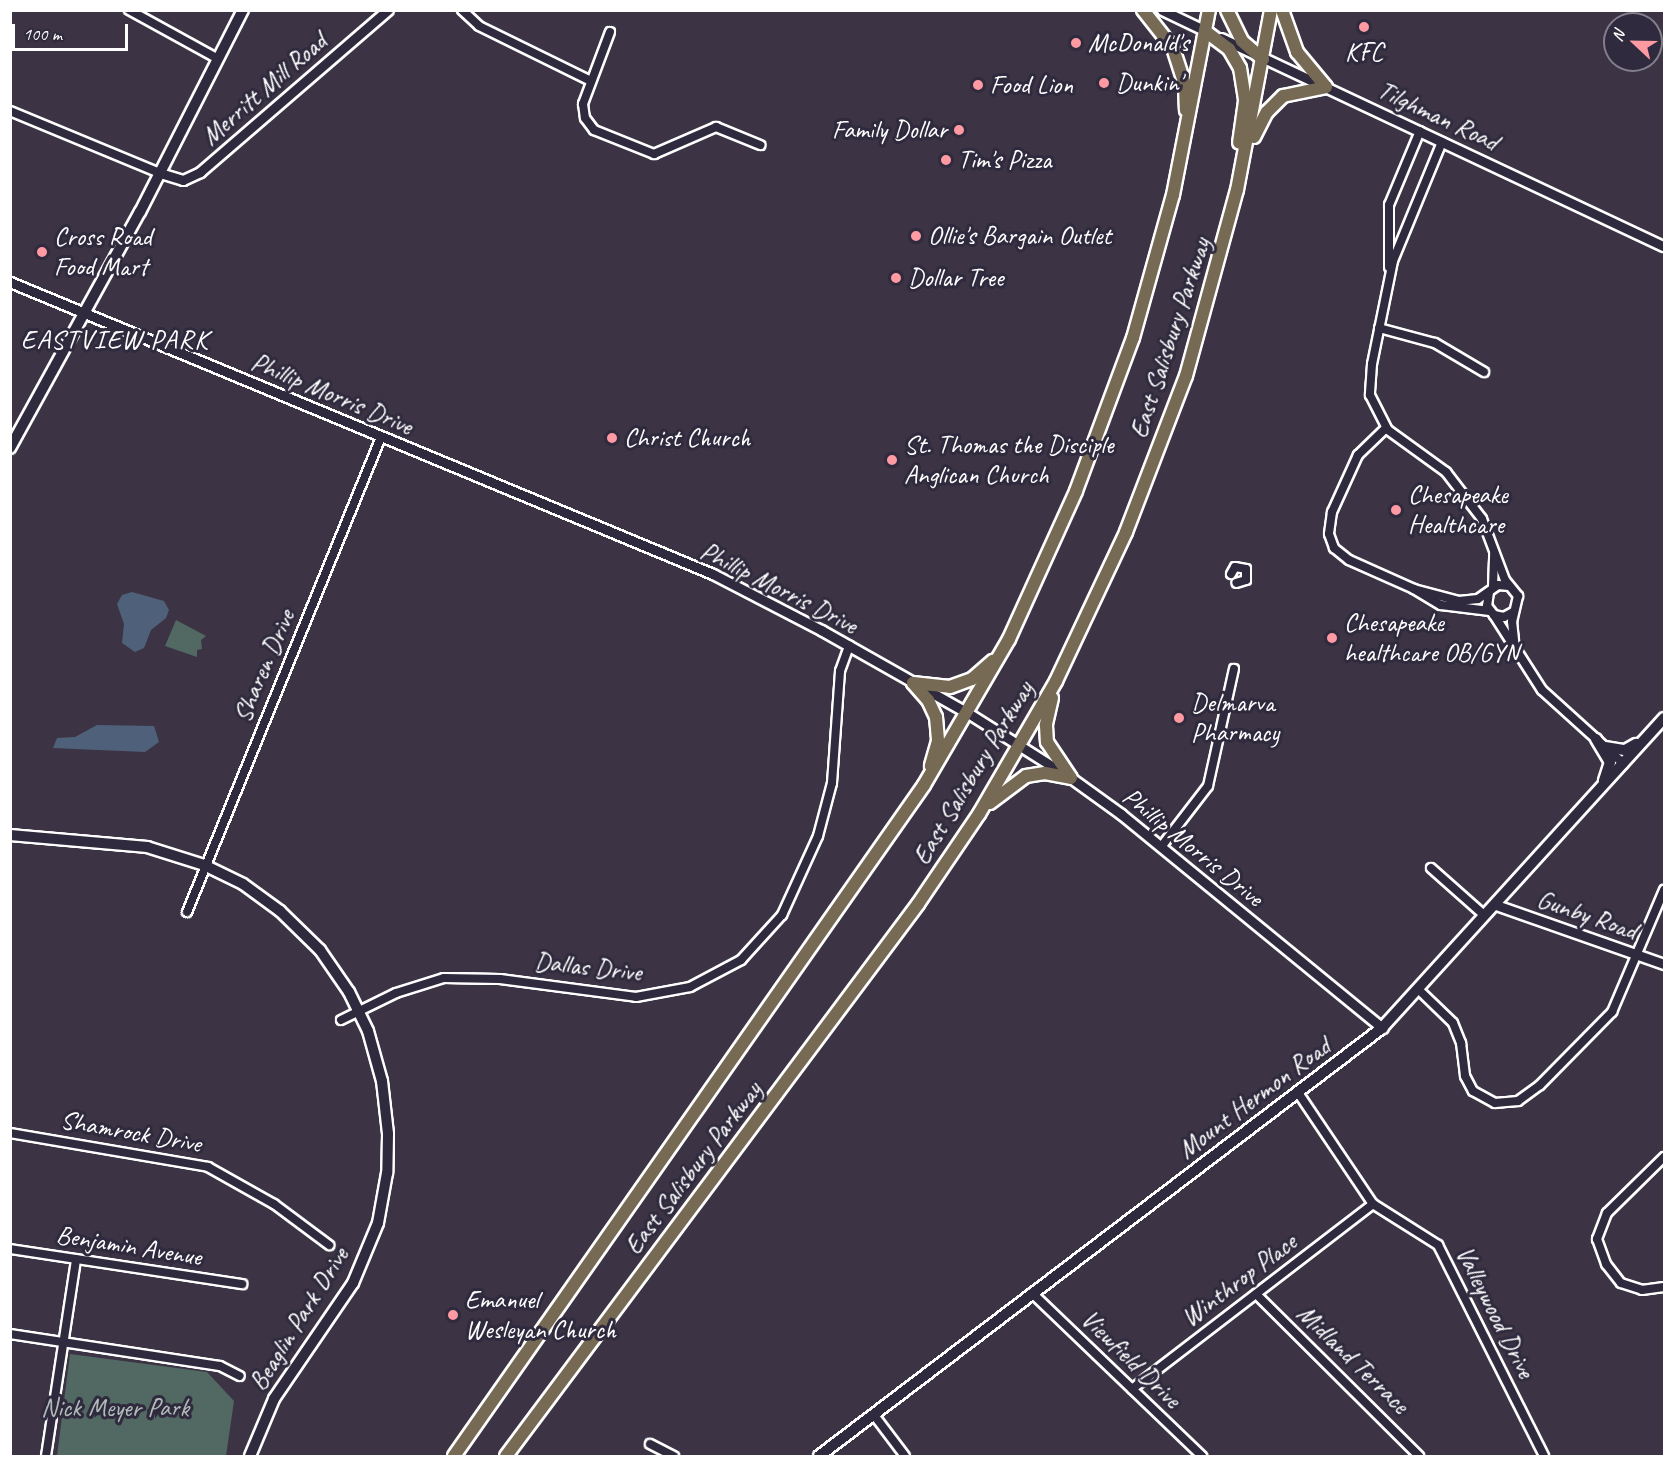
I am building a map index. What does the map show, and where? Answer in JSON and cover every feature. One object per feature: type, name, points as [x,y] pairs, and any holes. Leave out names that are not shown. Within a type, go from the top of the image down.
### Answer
[{"type":"main road","points":[[10,448],[160,173],[243,10]]},
{"type":"main road","points":[[1143,10],[1173,48],[1185,85],[1186,137]]},
{"type":"main road","name":"East Salisbury Parkway","points":[[454,1456],[924,785],[1000,655],[1058,534],[1114,392],[1155,262],[1186,137],[1209,10]]},
{"type":"main road","points":[[1227,10],[1242,41],[1263,59]]},
{"type":"main road","name":"East Salisbury Parkway","points":[[506,1456],[918,904],[979,814],[1056,681],[1105,580],[1157,454],[1198,337],[1244,160],[1271,10]]},
{"type":"main road","points":[[1244,160],[1262,120],[1275,102],[1290,93],[1326,87],[1290,40],[1282,10]]},
{"type":"main road","points":[[1206,31],[1235,56],[1245,91],[1242,130],[1224,209],[1227,231]]},
{"type":"main road","points":[[913,683],[941,688],[963,683],[1000,655]]},
{"type":"main road","points":[[1056,681],[1046,725],[1047,742],[1071,778]]},
{"type":"main road","points":[[913,683],[933,708],[939,729],[924,785]]},
{"type":"main road","name":"Mount Hermon Road","points":[[819,1456],[1032,1293],[1299,1094],[1382,1028],[1665,718]]},
{"type":"main road","points":[[1605,747],[1625,750],[1647,738]]},
{"type":"main road","points":[[1596,740],[1610,762],[1602,788]]},
{"type":"main road","points":[[979,814],[1006,787],[1026,776],[1045,773],[1071,778]]},
{"type":"main road","name":"Beaglin Park Drive","points":[[10,835],[132,844],[204,865],[255,891],[293,921],[330,964],[358,1011],[374,1048],[385,1096],[388,1155],[380,1215],[353,1283],[274,1399],[250,1456]]},
{"type":"street","points":[[129,10],[218,59]]},
{"type":"street","name":"Merritt Mill Road","points":[[160,173],[183,180],[200,172],[388,10]]},
{"type":"street","points":[[462,10],[480,26],[591,81]]},
{"type":"street","name":"Tilghman Road","points":[[1162,10],[1665,246]]},
{"type":"street","points":[[610,32],[584,104],[589,124],[639,150],[660,153],[716,127],[760,145]]},
{"type":"street","points":[[10,111],[160,173]]},
{"type":"street","points":[[1389,279],[1389,205],[1420,131]]},
{"type":"street","points":[[1442,142],[1400,238],[1378,328],[1369,386],[1376,411],[1386,428],[1446,472],[1482,519],[1509,586],[1518,596],[1513,612],[1515,650]]},
{"type":"street","name":"Phillip Morris Drive","points":[[10,282],[713,574],[849,646],[968,713],[1071,778],[1161,847],[1382,1028]]},
{"type":"street","points":[[1378,328],[1434,343],[1484,372]]},
{"type":"street","points":[[1386,428],[1358,455],[1332,512],[1329,534],[1343,557],[1414,588],[1458,602],[1509,586]]},
{"type":"street","name":"Sharen Drive","points":[[187,912],[204,865],[381,437]]},
{"type":"street","points":[[1494,548],[1491,590],[1486,601],[1492,613],[1542,690],[1624,764]]},
{"type":"street","points":[[1231,574],[1238,566],[1247,572],[1246,580],[1236,583]]},
{"type":"street","points":[[1414,588],[1446,607],[1492,613],[1504,617],[1513,612]]},
{"type":"street","name":"Dallas Drive","points":[[341,1020],[412,987],[461,976],[612,995],[650,996],[698,985],[741,960],[782,915],[818,836],[832,783],[840,671],[849,646]]},
{"type":"street","points":[[1161,847],[1208,786],[1234,669]]},
{"type":"street","points":[[1431,868],[1485,916]]},
{"type":"street","points":[[1419,990],[1453,1023],[1461,1043],[1465,1076],[1473,1091],[1488,1101],[1511,1104],[1540,1085],[1605,1022],[1619,1001],[1636,954],[1665,890]]},
{"type":"street","name":"Gunby Road","points":[[1496,905],[1665,964]]},
{"type":"street","name":"Valleywood Drive","points":[[1299,1094],[1373,1204],[1438,1245],[1544,1456]]},
{"type":"street","name":"Shamrock Drive","points":[[10,1133],[160,1155],[208,1167],[274,1204],[328,1245]]},
{"type":"street","points":[[1665,1157],[1606,1213],[1597,1239],[1606,1264],[1621,1283],[1642,1290],[1665,1287]]},
{"type":"street","name":"Winthrop Place","points":[[1132,1389],[1373,1204]]},
{"type":"street","name":"Benjamin Avenue","points":[[10,1249],[242,1284]]},
{"type":"street","points":[[46,1456],[76,1259]]},
{"type":"street","name":"Viewfield Drive","points":[[1032,1293],[1202,1456]]},
{"type":"street","name":"Midland Terrace","points":[[1256,1294],[1419,1456]]},
{"type":"street","points":[[10,1334],[220,1366],[240,1376]]},
{"type":"street","points":[[874,1415],[905,1456]]},
{"type":"street","points":[[650,1444],[674,1456]]},
{"type":"green space","points":[[176,620],[206,636],[201,640],[202,649],[197,650],[197,657],[165,646]]},
{"type":"green space","name":"Nick Meyer Park","points":[[70,1354],[207,1372],[234,1401],[226,1456],[57,1456]]},
{"type":"water","points":[[132,592],[164,601],[169,610],[166,618],[151,630],[144,648],[135,652],[122,643],[124,624],[117,604],[122,595]]},
{"type":"water","points":[[97,725],[154,726],[159,742],[145,752],[53,748],[57,738],[75,737]]},
{"type":"place","name":"KFC","points":[[1364,27]]},
{"type":"place","name":"McDonald's","points":[[1076,43]]},
{"type":"place","name":"Dunkin'","points":[[1104,83]]},
{"type":"place","name":"Food Lion","points":[[978,85]]},
{"type":"place","name":"Family Dollar","points":[[959,130]]},
{"type":"place","name":"Tim's Pizza","points":[[946,160]]},
{"type":"place","name":"Ollie's Bargain Outlet","points":[[916,236]]},
{"type":"place","name":"Cross Road Food Mart","points":[[42,252]]},
{"type":"place","name":"Dollar Tree","points":[[896,278]]},
{"type":"place","name":"Christ Church","points":[[612,438]]},
{"type":"place","name":"St. Thomas the Disciple Anglican Church","points":[[892,460]]},
{"type":"place","name":"Chesapeake Healthcare","points":[[1396,510]]},
{"type":"place","name":"Chesapeake healthcare OB/GYN","points":[[1332,638]]},
{"type":"place","name":"Delmarva Pharmacy","points":[[1179,718]]},
{"type":"place","name":"Emanuel Wesleyan Church","points":[[453,1315]]},
{"type":"district","name":"EASTVIEW PARK","points":[[115,340]]}]
